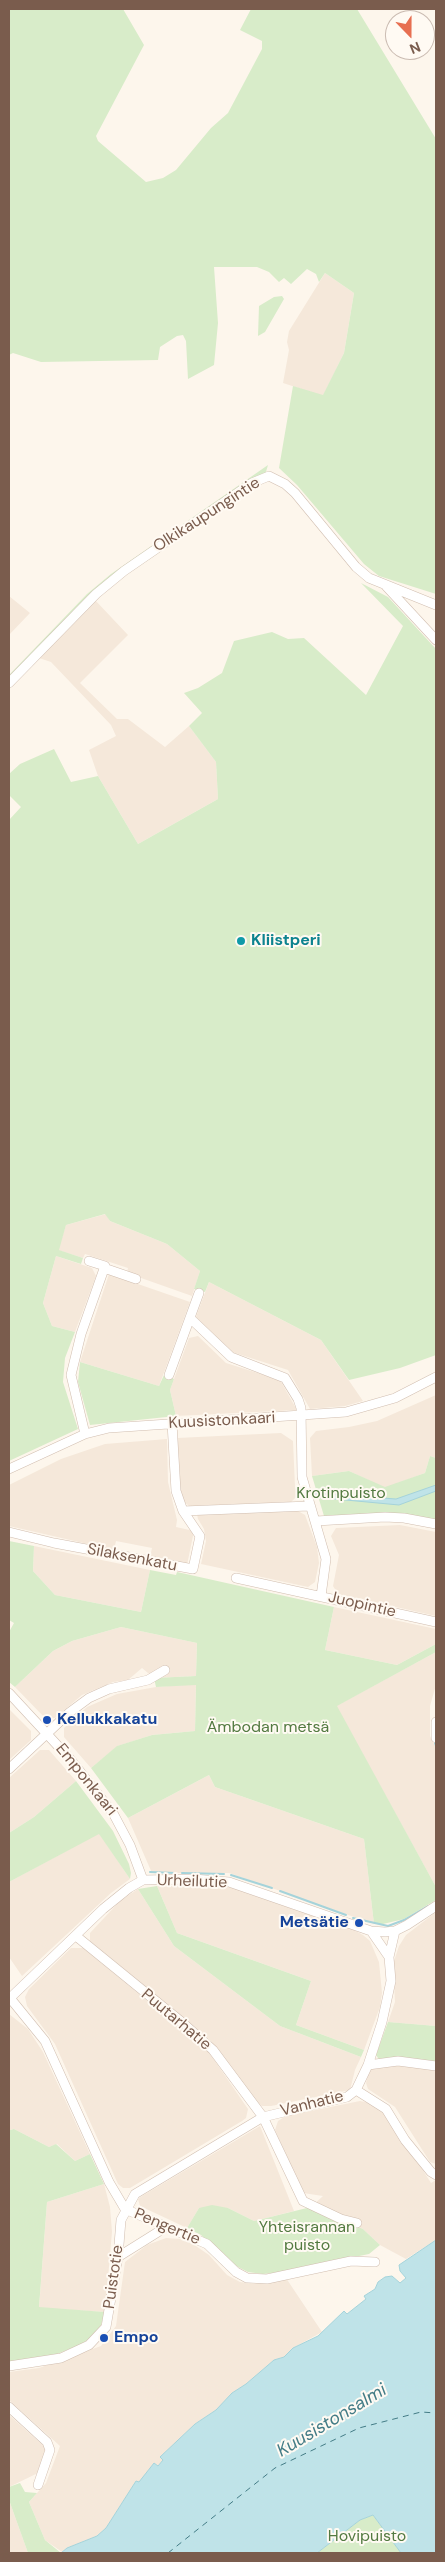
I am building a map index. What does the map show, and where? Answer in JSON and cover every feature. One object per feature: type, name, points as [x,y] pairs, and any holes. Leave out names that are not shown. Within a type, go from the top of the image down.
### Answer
[{"type":"street","name":"Olkikaupungintie","points":[[9,683],[116,576],[252,482],[269,476],[285,484],[295,493],[356,567],[369,578],[386,586],[404,590],[436,605]]},
{"type":"street","points":[[386,586],[436,640]]},
{"type":"street","points":[[89,1261],[136,1279]]},
{"type":"street","points":[[85,1434],[70,1375],[81,1334],[104,1268]]},
{"type":"street","points":[[169,1375],[198,1293]]},
{"type":"street","name":"Juopintie","points":[[190,1318],[231,1357],[285,1378],[298,1399],[301,1408],[301,1468],[309,1506],[316,1521],[326,1558],[321,1596],[436,1622]]},
{"type":"street","name":"Kuusistonkaari","points":[[9,1469],[85,1434],[109,1428],[300,1417],[346,1412],[395,1398],[436,1377]]},
{"type":"street","name":"Silaksenkatu","points":[[9,1532],[54,1543],[193,1569],[200,1536],[178,1500],[174,1480],[172,1423]]},
{"type":"street","points":[[183,1511],[309,1506]]},
{"type":"street","points":[[316,1521],[394,1517],[436,1524]]},
{"type":"street","points":[[236,1578],[321,1596]]},
{"type":"street","points":[[9,1769],[70,1712],[90,1698],[110,1689],[148,1680],[165,1670]]},
{"type":"street","name":"Emponkaari","points":[[9,1694],[84,1775],[119,1823],[143,1880]]},
{"type":"street","points":[[436,1722],[436,1738]]},
{"type":"street","name":"Urheilutie","points":[[10,1998],[117,1896],[143,1880],[194,1879],[229,1882],[371,1930],[395,1931]]},
{"type":"street","points":[[389,1957],[395,1931],[436,1906]]},
{"type":"street","name":"Vanhatie","points":[[125,2209],[135,2194],[143,2188],[263,2117],[347,2097],[356,2090],[368,2065],[390,1994],[392,1981],[389,1957],[371,1930]]},
{"type":"street","name":"Puutarhatie","points":[[76,1936],[213,2050],[263,2117],[303,2201],[341,2219],[357,2223]]},
{"type":"street","name":"Pengertie","points":[[10,1998],[45,2042],[109,2182],[125,2209],[207,2244],[236,2272],[256,2279],[281,2277],[351,2261],[375,2262]]},
{"type":"street","points":[[368,2065],[398,2061],[436,2066]]},
{"type":"street","points":[[356,2090],[386,2109],[405,2140],[431,2172],[436,2175]]},
{"type":"street","name":"Puistotie","points":[[9,2366],[61,2358],[96,2340],[106,2327],[118,2257],[121,2220],[125,2209]]},
{"type":"street","points":[[118,2257],[166,2227]]},
{"type":"street","points":[[9,2407],[47,2442],[50,2450],[38,2485]]},
{"type":"shaded area","points":[[325,273],[354,293],[344,353],[323,396],[283,383],[289,350],[287,342],[289,331]]},
{"type":"shaded area","points":[[9,596],[30,613],[9,635]]},
{"type":"shaded area","points":[[95,600],[128,635],[80,683],[117,719],[128,719],[165,747],[189,726],[216,762],[218,799],[138,844],[98,776],[89,750],[116,736],[111,725],[51,662],[39,658]]},
{"type":"shaded area","points":[[106,1214],[110,1221],[167,1244],[200,1271],[192,1296],[127,1273],[128,1268],[85,1254],[83,1258],[58,1250],[66,1225]]},
{"type":"shaded area","points":[[56,1256],[92,1268],[96,1276],[75,1332],[52,1326],[43,1303]]},
{"type":"shaded area","points":[[109,1274],[190,1302],[159,1386],[80,1362]]},
{"type":"shaded area","points":[[209,1282],[321,1340],[363,1401],[345,1406],[310,1409],[288,1370],[232,1352],[196,1317]]},
{"type":"shaded area","points":[[198,1336],[226,1363],[280,1380],[297,1410],[176,1416],[170,1390],[189,1338]]},
{"type":"shaded area","points":[[436,1395],[436,1458],[430,1456],[425,1473],[385,1488],[349,1471],[312,1476],[310,1438],[316,1431],[377,1421]]},
{"type":"shaded area","points":[[281,1433],[293,1441],[295,1487],[298,1495],[291,1502],[189,1506],[182,1500],[178,1481],[177,1438]]},
{"type":"shaded area","points":[[167,1439],[168,1482],[177,1520],[176,1527],[194,1531],[187,1565],[150,1557],[152,1548],[116,1541],[114,1550],[9,1526],[9,1485],[61,1459],[105,1444]]},
{"type":"shaded area","points":[[298,1511],[305,1515],[317,1547],[319,1563],[315,1582],[308,1587],[201,1564],[206,1541],[204,1529],[197,1514]]},
{"type":"shaded area","points":[[400,1525],[436,1532],[436,1616],[338,1594],[333,1586],[339,1555],[331,1536],[336,1528]]},
{"type":"shaded area","points":[[34,1546],[150,1570],[141,1612],[55,1595],[33,1571]]},
{"type":"shaded area","points":[[334,1607],[436,1629],[436,1644],[397,1665],[325,1650]]},
{"type":"shaded area","points":[[121,1627],[197,1643],[196,1676],[154,1678],[142,1668],[128,1680],[113,1682],[82,1695],[55,1718],[45,1718],[15,1687],[53,1651],[72,1641]]},
{"type":"shaded area","points":[[436,1652],[436,1685],[430,1706],[430,1736],[436,1748],[436,1887],[336,1706]]},
{"type":"shaded area","points":[[196,1684],[195,1731],[152,1735],[118,1746],[91,1768],[64,1737],[64,1728],[87,1707],[117,1694],[156,1687]]},
{"type":"shaded area","points":[[9,1709],[31,1731],[31,1740],[9,1760]]},
{"type":"shaded area","points":[[40,1750],[49,1750],[76,1781],[34,1817],[9,1833],[9,1778]]},
{"type":"shaded area","points":[[209,1775],[215,1787],[364,1839],[374,1924],[229,1873],[152,1873],[128,1818]]},
{"type":"shaded area","points":[[99,1833],[130,1879],[111,1893],[22,1976],[9,1957],[9,1882]]},
{"type":"shaded area","points":[[157,1886],[227,1886],[352,1929],[363,1935],[370,1941],[379,1962],[382,1993],[380,2007],[364,2050],[296,2025],[311,1981],[177,1933]]},
{"type":"shaded area","points":[[138,1889],[174,1946],[280,2026],[361,2057],[355,2070],[350,2090],[271,2106],[262,2106],[255,2101],[211,2041],[90,1941],[90,1933],[120,1901]]},
{"type":"shaded area","points":[[436,1912],[436,2026],[388,2022],[395,2002],[393,1964],[399,1946],[406,1935]]},
{"type":"shaded area","points":[[71,1948],[83,1948],[208,2051],[248,2109],[246,2118],[242,2121],[130,2188],[123,2188],[118,2184],[55,2044],[27,2006],[25,1997],[29,1989]]},
{"type":"shaded area","points":[[9,2014],[28,2029],[43,2052],[90,2154],[75,2161],[57,2144],[49,2147],[14,2129],[10,2130]]},
{"type":"shaded area","points":[[390,2063],[436,2068],[436,2164],[430,2162],[395,2107],[368,2089],[366,2083],[370,2068]]},
{"type":"shaded area","points":[[360,2101],[370,2103],[388,2115],[431,2183],[436,2180],[436,2240],[406,2259],[380,2245],[363,2229],[311,2207],[323,2196],[303,2193],[275,2130],[278,2121],[286,2116]]},
{"type":"shaded area","points":[[260,2126],[294,2211],[254,2221],[228,2208],[199,2208],[187,2228],[140,2206],[138,2199],[142,2196]]},
{"type":"shaded area","points":[[104,2184],[110,2207],[112,2232],[105,2312],[39,2308],[47,2202]]},
{"type":"shaded area","points":[[166,2238],[180,2239],[193,2244],[209,2255],[227,2275],[240,2282],[254,2284],[286,2278],[322,2332],[293,2348],[284,2357],[274,2360],[246,2384],[232,2393],[216,2410],[195,2424],[160,2457],[163,2460],[158,2466],[154,2463],[139,2483],[136,2481],[106,2528],[97,2536],[67,2548],[62,2552],[45,2540],[29,2502],[46,2483],[60,2446],[9,2400],[9,2372],[39,2368],[101,2346],[116,2326],[125,2262],[147,2245]]},
{"type":"shaded area","points":[[9,2415],[47,2449],[38,2473],[9,2487]]},
{"type":"shaded area","points":[[9,2500],[28,2553],[9,2553]]},
{"type":"green space","points":[[9,9],[123,9],[144,45],[96,136],[98,141],[146,182],[163,178],[176,170],[211,128],[228,113],[262,49],[262,41],[240,30],[251,9],[357,9],[385,55],[385,60],[388,60],[436,139],[436,594],[379,576],[364,564],[297,485],[279,468],[293,386],[323,395],[344,353],[354,293],[325,273],[319,282],[316,274],[307,269],[291,284],[284,278],[279,282],[269,272],[257,267],[214,267],[218,323],[214,365],[188,379],[186,341],[183,335],[177,336],[160,347],[158,360],[41,362],[13,353],[9,355]]},
{"type":"green space","points":[[282,296],[284,299],[265,332],[258,336],[259,306],[274,297]]},
{"type":"green space","points":[[268,465],[263,482],[123,577],[95,600],[9,689],[9,675],[87,594],[111,574]]},
{"type":"green space","points":[[361,583],[388,597],[436,649],[436,1355],[400,1368],[349,1380],[321,1340],[209,1282],[205,1292],[194,1289],[200,1271],[167,1244],[110,1221],[105,1214],[66,1225],[59,1250],[83,1258],[81,1264],[56,1256],[43,1303],[52,1326],[75,1332],[65,1358],[63,1382],[78,1429],[9,1461],[9,820],[21,807],[9,795],[9,774],[20,764],[54,749],[71,782],[98,776],[138,844],[218,799],[216,762],[189,726],[202,713],[184,693],[198,688],[222,673],[234,641],[272,632],[288,639],[304,638],[366,695],[403,626]]},
{"type":"green space","points":[[80,1362],[159,1386],[164,1375],[174,1379],[170,1390],[176,1416],[90,1425],[78,1382]]},
{"type":"green space","name":"Krotinpuisto","points":[[430,1456],[436,1458],[436,1520],[388,1514],[324,1516],[312,1476],[349,1471],[385,1487],[425,1473]]},
{"type":"green space","name":"Ämbodan metsä","points":[[9,1541],[34,1546],[33,1571],[55,1595],[141,1612],[150,1570],[176,1575],[177,1572],[334,1607],[325,1650],[397,1665],[436,1644],[436,1652],[337,1706],[436,1887],[436,1900],[404,1919],[374,1924],[364,1839],[215,1787],[209,1775],[128,1818],[91,1768],[117,1746],[152,1735],[195,1731],[196,1685],[156,1687],[154,1678],[196,1676],[197,1643],[121,1627],[72,1641],[53,1651],[15,1687],[9,1682],[9,1632],[14,1623],[9,1620]]},
{"type":"green space","points":[[76,1781],[113,1831],[129,1864],[130,1879],[99,1834],[9,1882],[9,1833],[34,1817]]},
{"type":"green space","points":[[157,1886],[177,1933],[311,1981],[296,2025],[364,2050],[361,2057],[280,2026],[174,1946],[138,1889]]},
{"type":"green space","points":[[388,2022],[436,2026],[436,2062],[381,2061],[376,2055]]},
{"type":"green space","points":[[9,2127],[10,2130],[14,2129],[49,2147],[56,2144],[75,2161],[90,2154],[104,2184],[47,2202],[39,2307],[105,2312],[101,2325],[94,2335],[82,2344],[47,2358],[9,2362]]},
{"type":"green space","name":"Yhteisrannan puisto","points":[[212,2205],[228,2208],[254,2221],[311,2207],[363,2229],[380,2245],[369,2254],[281,2272],[263,2274],[248,2272],[230,2263],[201,2235],[187,2228],[199,2208]]},
{"type":"green space","points":[[20,2483],[25,2492],[37,2493],[29,2502],[45,2540],[61,2553],[28,2553],[9,2500],[9,2487]]},
{"type":"green space","name":"Hovipuisto","points":[[373,2515],[401,2553],[317,2553],[360,2520]]},
{"type":"water","points":[[436,1485],[436,1491],[399,1505],[314,1497],[313,1493],[396,1499]]},
{"type":"water","name":"Kuusistonsalmi","points":[[436,2240],[436,2553],[401,2553],[373,2515],[360,2520],[317,2553],[61,2553],[67,2548],[97,2536],[106,2528],[136,2481],[139,2482],[154,2463],[158,2466],[163,2460],[160,2457],[195,2424],[216,2410],[232,2393],[246,2384],[274,2360],[284,2357],[293,2348],[318,2336],[344,2311],[347,2314],[366,2299],[364,2296],[375,2289],[378,2282],[385,2277],[392,2276],[400,2283],[406,2278],[400,2271],[399,2265]]},
{"type":"waterway","points":[[150,1872],[175,1873]]},
{"type":"waterway","points":[[182,1873],[224,1874]]},
{"type":"waterway","points":[[231,1875],[272,1888]]},
{"type":"waterway","points":[[280,1891],[346,1915]]},
{"type":"waterway","points":[[353,1918],[388,1926],[404,1920],[428,1906]]},
{"type":"ferry route","points":[[168,2553],[275,2468],[359,2428],[421,2412],[436,2413]]},
{"type":"place","name":"Kliistperi","points":[[241,941]]},
{"type":"place","name":"Kellukkakatu","points":[[47,1720]]},
{"type":"place","name":"Metsätie","points":[[359,1923]]},
{"type":"place","name":"Empo","points":[[104,2338]]}]
